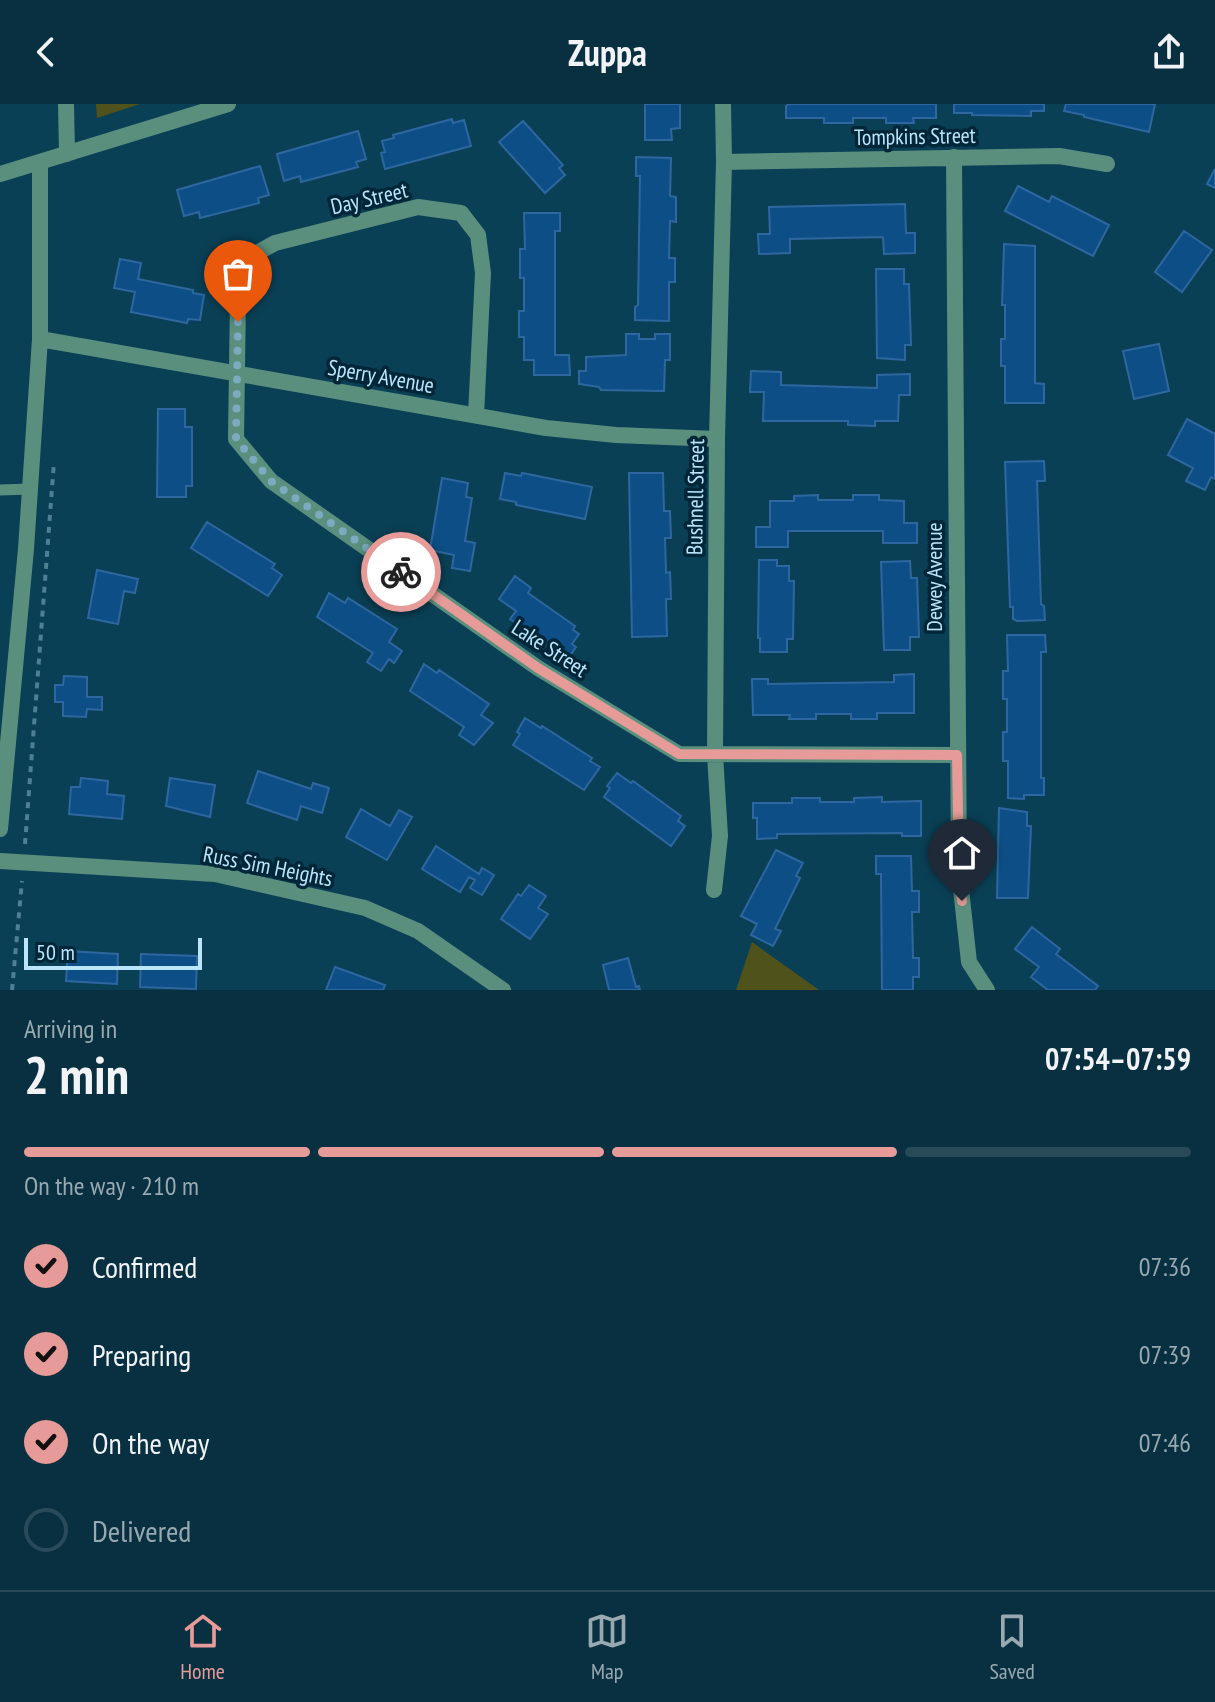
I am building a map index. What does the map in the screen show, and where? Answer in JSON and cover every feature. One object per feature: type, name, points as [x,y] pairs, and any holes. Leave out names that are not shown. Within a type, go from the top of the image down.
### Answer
[{"type":"street","points":[[66,104],[67,154]]},
{"type":"street","points":[[0,174],[228,104]]},
{"type":"street","name":"Bushnell Street","points":[[714,890],[720,836],[715,755],[723,104]]},
{"type":"street","name":"Tompkins Street","points":[[724,162],[1059,156],[1107,164]]},
{"type":"street","name":"Dewey Avenue","points":[[954,157],[959,871],[969,962],[987,990]]},
{"type":"street","points":[[0,829],[40,339],[40,162]]},
{"type":"street","name":"Day Street","points":[[237,373],[238,297],[248,258],[275,243],[418,207],[461,213],[478,235],[483,273],[476,415]]},
{"type":"street","name":"Sperry Avenue","points":[[40,339],[546,428],[616,435],[717,439]]},
{"type":"street","name":"Lake Street","points":[[237,373],[236,439],[271,481],[538,668],[679,754],[957,755]]},
{"type":"street","name":"Russ Sim Heights","points":[[0,861],[215,874],[365,908],[418,931],[503,990]]},
{"type":"lane","points":[[0,490],[30,489]]},
{"type":"shaded area","points":[[96,104],[140,104],[97,118]]},
{"type":"shaded area","points":[[752,942],[819,990],[736,990]]},
{"type":"building","points":[[645,104],[680,104],[680,128],[671,129],[672,140],[645,140]]},
{"type":"building","points":[[936,104],[936,118],[913,118],[914,123],[886,123],[886,118],[853,118],[853,123],[824,123],[824,118],[786,118],[786,106]]},
{"type":"building","points":[[954,104],[1044,104],[1044,111],[1031,111],[1031,116],[972,115],[954,113]]},
{"type":"building","points":[[1066,104],[1155,104],[1149,132],[1064,111]]},
{"type":"building","points":[[452,119],[453,123],[464,120],[471,146],[385,169],[382,141],[394,138],[393,135]]},
{"type":"building","points":[[523,121],[563,165],[559,168],[565,175],[545,193],[499,142]]},
{"type":"building","points":[[358,131],[366,159],[356,162],[358,167],[301,182],[300,176],[284,181],[277,154]]},
{"type":"building","points":[[636,157],[671,158],[670,196],[676,197],[676,222],[670,221],[669,258],[675,258],[675,282],[669,282],[669,321],[635,320],[635,307],[638,305],[640,176],[636,176]]},
{"type":"building","points":[[260,166],[269,195],[258,198],[259,203],[200,218],[199,212],[184,216],[177,190]]},
{"type":"building","points":[[1215,169],[1215,188],[1207,184]]},
{"type":"building","points":[[1018,186],[1049,202],[1052,196],[1109,225],[1093,256],[1005,211]]},
{"type":"building","points":[[905,204],[906,233],[915,233],[915,253],[884,254],[883,237],[790,239],[790,253],[759,254],[758,234],[770,234],[769,207]]},
{"type":"building","points":[[524,213],[560,213],[560,231],[555,231],[555,355],[569,355],[570,375],[534,375],[534,360],[524,360],[524,337],[519,337],[519,311],[524,311],[520,249],[525,249]]},
{"type":"building","points":[[1184,231],[1212,250],[1182,292],[1155,272]]},
{"type":"building","points":[[1004,244],[1035,246],[1035,383],[1044,384],[1044,403],[1005,403],[1005,366],[1001,366],[1001,339],[1005,339],[1005,305],[1002,305]]},
{"type":"building","points":[[120,259],[141,263],[138,279],[204,295],[200,320],[188,319],[187,323],[131,312],[135,292],[114,288]]},
{"type":"building","points":[[876,269],[904,269],[904,284],[909,284],[911,345],[905,345],[905,360],[877,358]]},
{"type":"building","points":[[626,334],[639,334],[639,339],[655,339],[655,334],[670,334],[670,360],[665,360],[664,391],[601,390],[579,384],[579,371],[586,371],[586,357],[626,355]]},
{"type":"building","points":[[1159,344],[1169,391],[1134,399],[1123,351]]},
{"type":"building","points":[[751,371],[781,372],[781,385],[877,388],[877,375],[910,374],[910,395],[899,395],[898,421],[875,421],[875,426],[848,425],[848,421],[763,421],[764,392],[750,392]]},
{"type":"building","points":[[158,409],[185,409],[185,427],[192,427],[192,486],[186,486],[186,497],[157,497]]},
{"type":"building","points":[[1187,419],[1215,434],[1215,479],[1211,477],[1205,490],[1186,481],[1193,468],[1168,455]]},
{"type":"building","points":[[1044,461],[1045,481],[1037,481],[1041,604],[1044,606],[1045,620],[1017,621],[1013,619],[1013,607],[1010,607],[1005,462]]},
{"type":"building","points":[[505,473],[521,476],[522,473],[592,487],[585,519],[500,499]]},
{"type":"building","points":[[629,473],[663,473],[664,511],[670,511],[671,538],[665,538],[666,573],[670,572],[671,599],[666,599],[667,636],[632,637]]},
{"type":"building","points":[[442,478],[468,483],[466,497],[472,498],[465,541],[475,543],[470,571],[452,568],[454,555],[430,550]]},
{"type":"building","points":[[818,495],[818,500],[853,500],[853,495],[879,495],[879,500],[904,501],[904,523],[917,523],[917,543],[883,543],[883,531],[788,531],[788,547],[756,547],[756,527],[770,527],[770,501],[794,501],[794,496]]},
{"type":"building","points":[[207,522],[275,564],[272,568],[282,575],[268,596],[191,548]]},
{"type":"building","points":[[759,560],[777,560],[777,566],[789,566],[789,581],[794,581],[793,639],[787,639],[787,652],[760,652]]},
{"type":"building","points":[[910,561],[911,578],[917,578],[919,637],[910,637],[910,650],[884,650],[881,562]]},
{"type":"building","points":[[97,570],[138,579],[135,593],[124,591],[118,624],[88,618]]},
{"type":"building","points":[[515,576],[531,588],[528,593],[575,626],[573,630],[579,634],[572,644],[576,647],[567,660],[510,619],[516,611],[499,599]]},
{"type":"building","points":[[329,593],[345,603],[348,598],[397,629],[389,642],[402,651],[394,663],[389,659],[381,671],[367,662],[373,653],[317,617]]},
{"type":"building","points":[[1007,635],[1045,635],[1046,652],[1041,652],[1041,778],[1044,778],[1044,795],[1024,795],[1024,799],[1008,798],[1008,761],[1003,761],[1003,732],[1007,732],[1003,671],[1008,671]]},
{"type":"building","points":[[424,664],[437,673],[439,670],[489,704],[481,715],[493,723],[474,745],[459,735],[464,727],[410,691]]},
{"type":"building","points":[[914,674],[914,713],[877,713],[877,719],[851,719],[851,714],[816,714],[816,719],[753,715],[752,679],[768,679],[768,684],[894,682],[894,675]]},
{"type":"building","points":[[64,676],[87,677],[87,697],[102,697],[102,710],[87,709],[86,717],[63,716],[63,702],[55,702],[55,685],[63,685]]},
{"type":"building","points":[[525,718],[592,758],[590,761],[600,767],[584,790],[513,745]]},
{"type":"building","points":[[258,771],[311,789],[313,783],[329,788],[322,813],[301,806],[297,820],[247,803]]},
{"type":"building","points":[[617,773],[681,816],[678,821],[685,826],[671,846],[604,797],[610,788],[607,786]]},
{"type":"building","points":[[81,778],[108,781],[107,794],[124,796],[122,819],[69,814],[71,787],[80,787]]},
{"type":"building","points":[[170,778],[215,785],[210,817],[166,806]]},
{"type":"building","points":[[882,797],[882,802],[921,801],[921,836],[902,836],[902,833],[777,834],[777,838],[757,839],[753,803],[792,803],[792,798],[854,802],[854,798]]},
{"type":"building","points":[[999,808],[1027,812],[1027,826],[1031,826],[1028,898],[997,898]]},
{"type":"building","points":[[361,809],[390,826],[399,810],[412,817],[387,860],[346,837]]},
{"type":"building","points":[[436,846],[479,874],[482,868],[494,875],[482,895],[470,888],[475,880],[469,877],[460,892],[422,869]]},
{"type":"building","points":[[776,850],[803,863],[796,876],[800,878],[775,929],[781,931],[773,946],[751,935],[757,924],[741,916]]},
{"type":"building","points":[[876,856],[911,856],[912,891],[919,891],[919,912],[912,912],[913,958],[919,958],[919,977],[913,977],[913,990],[882,990],[881,874],[876,874]]},
{"type":"building","points":[[529,885],[546,896],[538,908],[548,914],[530,939],[501,919],[518,894],[521,896]]},
{"type":"building","points":[[1032,927],[1060,949],[1056,954],[1098,986],[1095,990],[1048,990],[1031,977],[1039,967],[1015,949]]},
{"type":"building","points":[[68,951],[118,954],[117,984],[66,981]]},
{"type":"building","points":[[141,954],[197,956],[196,989],[140,987]]},
{"type":"building","points":[[628,958],[636,987],[639,986],[640,990],[609,990],[603,965]]},
{"type":"building","points":[[335,967],[385,985],[383,990],[326,990]]},
{"type":"way so far","points":[[238,322],[236,439],[271,481],[401,572]]},
{"type":"route","points":[[401,572],[538,668],[679,754],[957,755],[962,901]]}]
